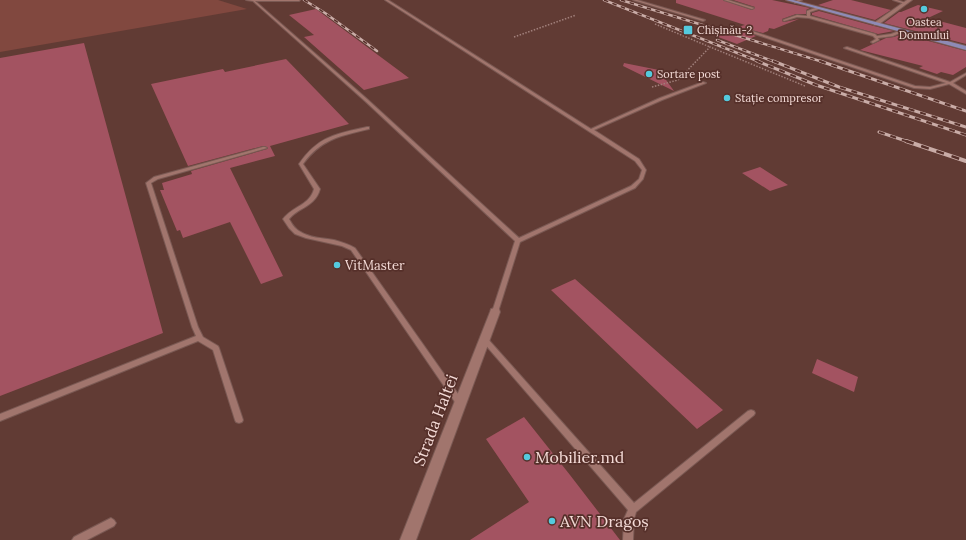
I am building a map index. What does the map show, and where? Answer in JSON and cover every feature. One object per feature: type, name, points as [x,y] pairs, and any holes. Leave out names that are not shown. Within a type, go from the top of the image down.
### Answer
[{"type":"main road","points":[[788,0],[966,48]]},
{"type":"street","points":[[876,24],[908,1]]},
{"type":"street","name":"Strada Haltei","points":[[408,540],[495,312]]},
{"type":"lane","points":[[247,0],[299,0]]},
{"type":"lane","points":[[386,0],[637,160],[644,170],[642,179],[633,187],[518,241],[495,312]]},
{"type":"lane","points":[[634,0],[704,20]]},
{"type":"lane","points":[[725,0],[752,8]]},
{"type":"lane","points":[[795,2],[801,0]]},
{"type":"lane","points":[[894,0],[908,1]]},
{"type":"lane","points":[[254,1],[366,100],[518,241]]},
{"type":"lane","points":[[809,17],[808,12],[818,8]]},
{"type":"lane","points":[[784,20],[797,16],[809,17],[876,37],[892,35],[902,31]]},
{"type":"lane","points":[[753,32],[915,87],[930,88],[950,83],[966,74]]},
{"type":"lane","points":[[873,42],[878,39],[876,37]]},
{"type":"lane","points":[[846,48],[950,83],[966,93]]},
{"type":"lane","points":[[591,130],[661,99],[704,83]]},
{"type":"lane","points":[[367,128],[322,141],[309,152],[301,164],[318,189],[316,195],[311,201],[290,213],[286,219],[288,225],[293,231],[303,236],[344,244],[352,249],[460,403]]},
{"type":"lane","points":[[238,420],[216,348],[200,337],[148,183],[156,178],[265,148]]},
{"type":"lane","points":[[0,418],[200,337]]},
{"type":"lane","points":[[485,340],[633,509]]},
{"type":"lane","points":[[628,540],[629,519],[633,509],[751,413]]},
{"type":"lane","points":[[77,540],[111,523]]},
{"type":"path","points":[[514,37],[576,15]]},
{"type":"path","points":[[655,24],[805,86]]},
{"type":"path","points":[[652,87],[678,80],[710,47]]},
{"type":"shaded area","points":[[0,0],[218,0],[247,9],[0,52]]},
{"type":"building","points":[[676,0],[723,0],[752,10],[755,7],[733,0],[772,0],[810,8],[806,10],[806,14],[796,14],[782,19],[784,22],[799,19],[774,29],[769,28],[768,31],[763,33],[751,30],[751,34],[756,36],[737,44],[710,34],[745,25],[676,3]]},
{"type":"building","points":[[833,0],[851,0],[891,10],[875,20],[818,5]]},
{"type":"building","points":[[918,5],[943,11],[928,18],[966,28],[966,44],[884,23],[899,12]]},
{"type":"building","points":[[316,9],[409,78],[364,90],[304,37],[314,35],[289,15]]},
{"type":"building","points":[[819,11],[894,31],[878,34],[812,15],[812,13]]},
{"type":"building","points":[[902,34],[966,51],[966,67],[953,75],[941,72],[937,74],[919,68],[923,66],[860,50],[886,38]]},
{"type":"building","points":[[84,43],[163,333],[0,396],[0,58]]},
{"type":"building","points":[[286,59],[349,124],[270,146],[275,156],[230,168],[283,276],[261,284],[230,222],[183,238],[180,230],[177,231],[160,190],[164,190],[162,183],[192,174],[191,171],[268,148],[263,146],[188,166],[151,84],[223,69],[225,72]]},
{"type":"building","name":"Sortare post","points":[[624,63],[659,70],[674,91],[623,66]]},
{"type":"building","points":[[760,167],[788,185],[770,191],[742,173]]},
{"type":"building","points":[[575,279],[723,410],[697,429],[551,290]]},
{"type":"building","points":[[817,359],[858,377],[854,392],[812,373]]},
{"type":"building","points":[[524,417],[620,540],[470,540],[529,502],[486,439]]},
{"type":"railway","points":[[304,0],[325,13],[377,51]]},
{"type":"railway","points":[[604,0],[760,62]]},
{"type":"railway","points":[[621,0],[822,62]]},
{"type":"railway","points":[[717,40],[775,62]]},
{"type":"railway","points":[[757,61],[816,85],[966,135]]},
{"type":"railway","points":[[773,61],[839,87],[966,127]]},
{"type":"railway","points":[[822,62],[966,111]]},
{"type":"railway","points":[[879,132],[966,161]]},
{"type":"place","name":"Oastea Domnului","points":[[924,9]]},
{"type":"place","name":"Chișinău-2","points":[[688,30]]},
{"type":"place","name":"Sortare post","points":[[649,74]]},
{"type":"place","name":"Stație compresor","points":[[727,98]]},
{"type":"place","name":"VitMaster","points":[[337,265]]},
{"type":"place","name":"Mobilier.md","points":[[527,457]]},
{"type":"place","name":"AVN Dragoș","points":[[552,521]]}]
